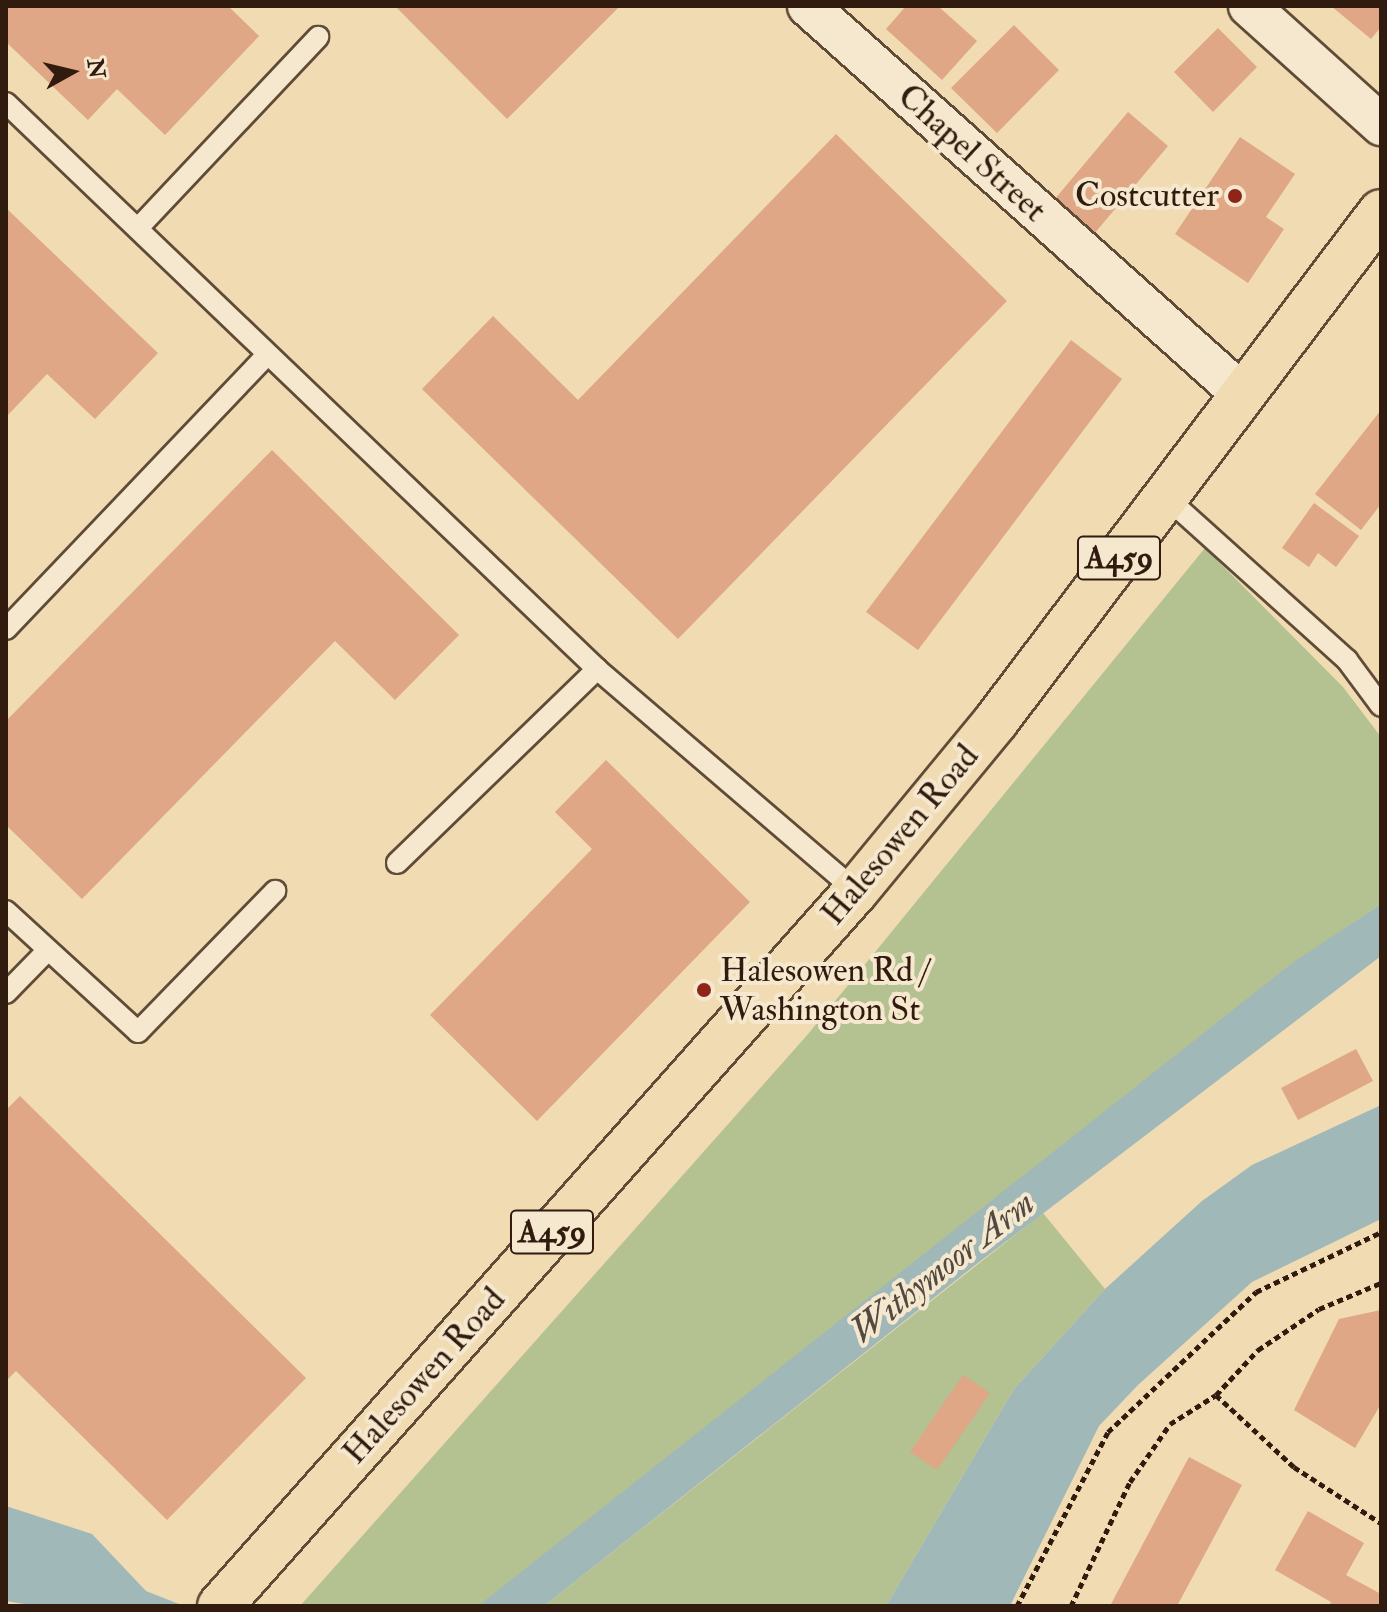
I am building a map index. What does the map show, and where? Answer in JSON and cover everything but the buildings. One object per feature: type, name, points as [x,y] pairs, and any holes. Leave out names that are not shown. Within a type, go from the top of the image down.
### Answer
[{"type":"main road","name":"Halesowen Road","points":[[234,1590],[856,891],[996,721],[1381,212]]},
{"type":"street","name":"Chapel Street","points":[[808,6],[1243,395]]},
{"type":"street","points":[[1249,6],[1381,125]]},
{"type":"lane","points":[[140,226],[318,37]]},
{"type":"lane","points":[[6,103],[140,226],[267,355],[597,669],[856,891]]},
{"type":"lane","points":[[6,629],[267,355]]},
{"type":"lane","points":[[1166,497],[1347,660],[1381,706]]},
{"type":"lane","points":[[397,863],[597,669]]},
{"type":"lane","points":[[6,911],[138,1032],[275,891]]},
{"type":"lane","points":[[6,993],[47,951]]},
{"type":"path","points":[[1017,1606],[1108,1432],[1256,1292],[1381,1232]]},
{"type":"path","points":[[1071,1606],[1130,1482],[1170,1424],[1216,1395],[1258,1350],[1319,1309],[1381,1283]]},
{"type":"path","points":[[1216,1395],[1294,1467],[1381,1523]]},
{"type":"green space","points":[[1205,548],[1343,687],[1381,737],[1381,904],[1291,965],[479,1606],[300,1606],[809,1033]]},
{"type":"green space","points":[[1043,1213],[1105,1289],[1014,1389],[886,1606],[544,1606]]},
{"type":"water","name":"Withymoor Arm","points":[[1381,904],[1381,956],[974,1266],[544,1606],[478,1606],[1291,964]]},
{"type":"water","points":[[1381,1105],[1381,1219],[1252,1282],[1138,1385],[1099,1426],[1010,1606],[886,1606],[1014,1389],[1105,1289],[1202,1201],[1252,1165]]},
{"type":"water","points":[[6,1506],[92,1534],[146,1591],[184,1606],[36,1606],[6,1601]]},
{"type":"place","name":"Costcutter","points":[[1235,196]]},
{"type":"place","name":"Halesowen Rd / Washington St","points":[[704,990]]}]
